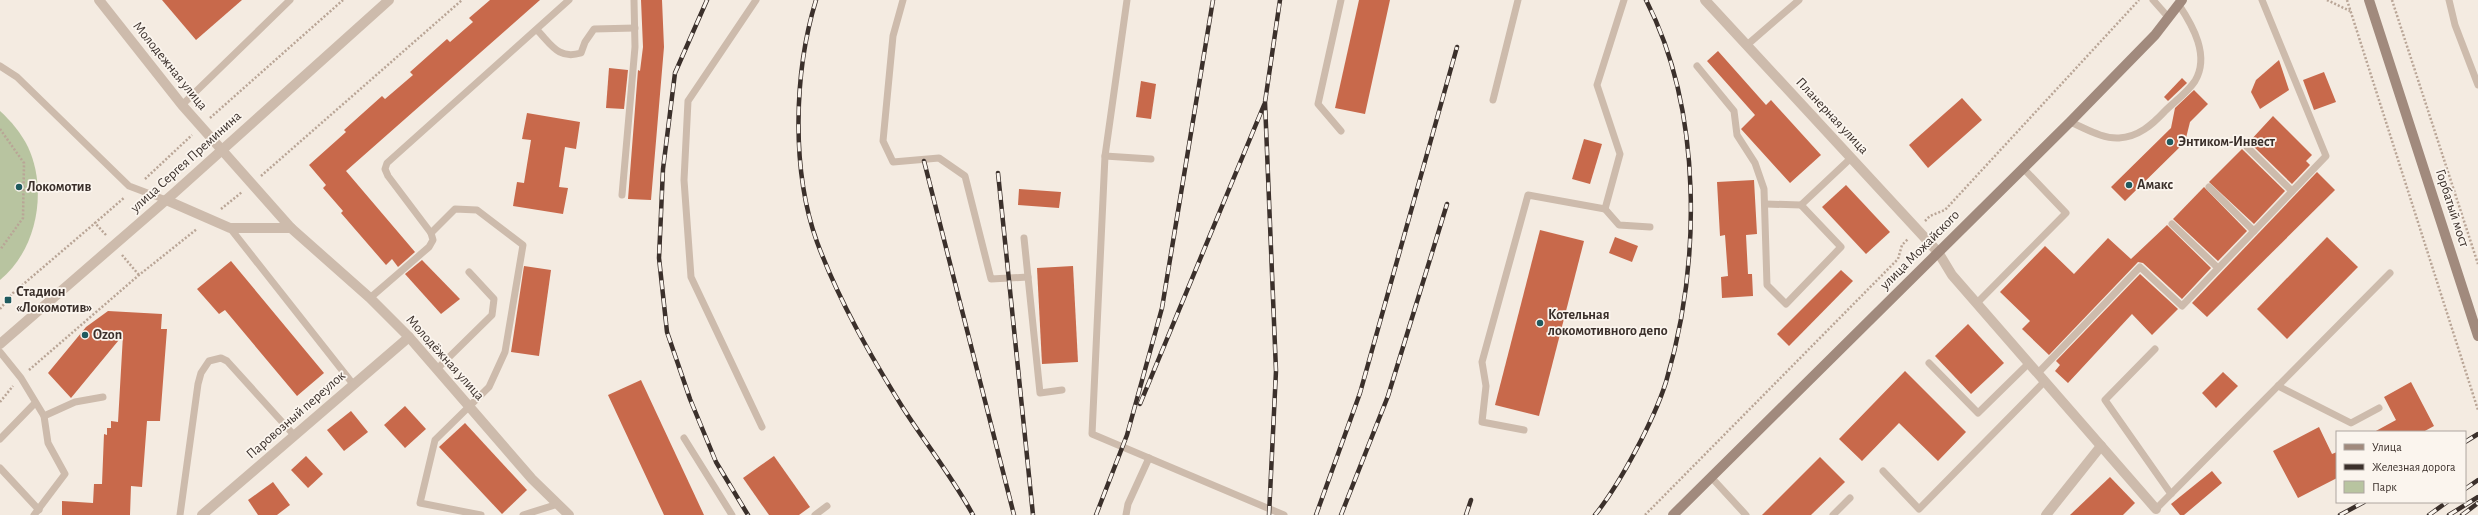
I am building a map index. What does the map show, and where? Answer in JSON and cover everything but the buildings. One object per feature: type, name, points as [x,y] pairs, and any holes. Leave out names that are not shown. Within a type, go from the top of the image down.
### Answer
[{"type":"main road","name":"Горбатый мост","points":[[2369,0],[2478,336]]},
{"type":"main road","name":"улица Можайского","points":[[1673,515],[2070,122],[2155,35],[2181,3]]},
{"type":"street","name":"Молодежная улица","points":[[99,0],[182,105],[222,148]]},
{"type":"street","name":"улица Сергея Преминина","points":[[0,344],[166,200],[222,148],[390,0]]},
{"type":"street","name":"Планерная улица","points":[[1704,0],[1918,229],[1938,252],[1952,275],[2156,509]]},
{"type":"street","name":"Молодёжная улица","points":[[222,148],[291,228],[370,298],[409,337],[532,479],[569,515]]},
{"type":"street","points":[[166,200],[230,228],[291,228]]},
{"type":"street","name":"Паровозный переулок","points":[[202,515],[293,434],[409,337]]},
{"type":"street","points":[[2046,515],[2101,446]]},
{"type":"lane","points":[[182,105],[290,0]]},
{"type":"lane","points":[[370,298],[429,248],[433,240],[431,233],[388,176],[385,169],[387,163],[569,0]]},
{"type":"lane","points":[[622,195],[635,47],[634,0]]},
{"type":"lane","points":[[756,0],[688,101],[684,180],[691,277],[762,427]]},
{"type":"lane","points":[[903,0],[893,36],[884,141],[893,162],[939,158],[965,176],[991,279],[1028,277]]},
{"type":"lane","points":[[1127,0],[1105,156],[1092,434],[1284,515]]},
{"type":"lane","points":[[1341,0],[1318,104],[1341,131]]},
{"type":"lane","points":[[1493,100],[1518,0]]},
{"type":"lane","points":[[1605,209],[1620,154],[1597,85],[1624,0]]},
{"type":"lane","points":[[1747,45],[1799,0]]},
{"type":"lane","points":[[2153,0],[2169,18]]},
{"type":"lane","points":[[2038,373],[2140,267],[2182,306],[2326,156],[2262,0]]},
{"type":"lane","points":[[2449,0],[2455,25],[2478,85]]},
{"type":"lane","points":[[2070,122],[2103,135],[2118,138],[2135,135],[2154,123],[2195,82],[2200,68],[2200,53],[2196,34],[2181,3]]},
{"type":"lane","points":[[537,30],[561,54],[572,56],[581,53],[585,42],[594,29],[635,28]]},
{"type":"lane","points":[[0,66],[17,77],[129,186],[166,200]]},
{"type":"lane","points":[[1697,66],[1734,110],[1737,135],[1755,163],[1764,189],[1767,285],[1786,304],[1841,247],[1802,205]]},
{"type":"lane","points":[[2247,147],[2292,191]]},
{"type":"lane","points":[[1105,156],[1151,158]]},
{"type":"lane","points":[[1764,204],[1802,205],[1851,158]]},
{"type":"lane","points":[[1977,303],[2066,213],[2023,168]]},
{"type":"lane","points":[[2209,187],[2254,231]]},
{"type":"lane","points":[[1524,430],[1482,422],[1486,386],[1482,362],[1528,195],[1605,209],[1619,225],[1650,227]]},
{"type":"lane","points":[[431,233],[456,209],[477,210],[523,245],[505,352],[489,387],[435,440],[420,503],[481,515]]},
{"type":"lane","points":[[2172,224],[2218,268]]},
{"type":"lane","points":[[230,228],[353,384]]},
{"type":"lane","points":[[1024,238],[1040,393],[1062,390]]},
{"type":"lane","points":[[437,370],[492,315],[494,299],[469,272]]},
{"type":"lane","points":[[2156,509],[2390,273]]},
{"type":"lane","points":[[2155,349],[2105,400],[2171,494]]},
{"type":"lane","points":[[0,352],[20,378],[44,416],[48,443],[65,474],[37,512],[0,468]]},
{"type":"lane","points":[[180,515],[198,384],[201,373],[209,361],[221,358],[227,361],[293,434]]},
{"type":"lane","points":[[1930,363],[1978,412],[2029,363]]},
{"type":"lane","points":[[1883,471],[1919,509],[2045,381]]},
{"type":"lane","points":[[2278,386],[2351,423],[2379,408]]},
{"type":"lane","points":[[44,416],[75,402],[103,398]]},
{"type":"lane","points":[[0,439],[36,403]]},
{"type":"lane","points":[[684,438],[732,515]]},
{"type":"lane","points":[[1126,515],[1128,504],[1149,458]]},
{"type":"lane","points":[[1711,478],[1746,515]]},
{"type":"lane","points":[[1833,515],[1850,498]]},
{"type":"lane","points":[[523,515],[558,504]]},
{"type":"lane","points":[[815,515],[827,506]]},
{"type":"path","points":[[0,402],[20,378],[138,276],[252,183],[462,0]]},
{"type":"path","points":[[1645,515],[1898,259],[1902,245],[1930,216],[1945,210],[2139,0]]},
{"type":"path","points":[[2327,0],[2350,11]]},
{"type":"path","points":[[2346,0],[2385,115],[2478,410]]},
{"type":"path","points":[[2392,0],[2428,106],[2478,264]]},
{"type":"path","points":[[0,129],[24,163],[23,218],[0,250]]},
{"type":"path","points":[[0,309],[13,293],[95,223]]},
{"type":"green space","name":"Локомотив","points":[[0,111],[16,128],[28,147],[34,164],[38,200],[30,236],[23,253],[13,267],[0,280]]},
{"type":"railway","points":[[707,0],[675,73],[663,169],[659,258],[667,332],[690,399],[716,462],[748,515]]},
{"type":"railway","points":[[816,0],[803,58],[798,121],[799,153],[803,184],[809,214],[817,242],[835,285],[867,348],[903,408],[948,474],[973,515]]},
{"type":"railway","points":[[1096,515],[1127,435],[1162,308],[1213,0]]},
{"type":"railway","points":[[1269,515],[1276,371],[1265,102],[1280,0]]},
{"type":"railway","points":[[1595,515],[1605,502],[1625,469],[1645,433],[1661,397],[1678,336],[1686,288],[1690,239],[1690,188],[1687,139],[1678,90],[1665,43],[1646,0]]},
{"type":"railway","points":[[1316,515],[1360,393],[1457,47]]},
{"type":"railway","points":[[1140,404],[1264,105]]},
{"type":"railway","points":[[924,161],[1014,515]]},
{"type":"railway","points":[[998,173],[1033,515]]},
{"type":"railway","points":[[1341,515],[1388,396],[1447,204]]},
{"type":"railway","points":[[2466,441],[2478,434]]},
{"type":"railway","points":[[2466,488],[2478,480]]},
{"type":"railway","points":[[2449,515],[2478,497]]},
{"type":"railway","points":[[1466,515],[1471,500]]},
{"type":"railway","points":[[2340,515],[2362,503]]},
{"type":"railway","points":[[2429,515],[2446,503]]},
{"type":"railway","points":[[2462,515],[2478,503]]},
{"type":"place","name":"Энтиком-Инвест","points":[[2170,142]]},
{"type":"place","name":"Амакс","points":[[2129,185]]},
{"type":"place","name":"Локомотив","points":[[19,187]]},
{"type":"place","name":"Стадион «Локомотив»","points":[[8,300]]},
{"type":"place","name":"Котельная локомотивного депо","points":[[1540,323]]},
{"type":"place","name":"Ozon","points":[[85,335]]}]
